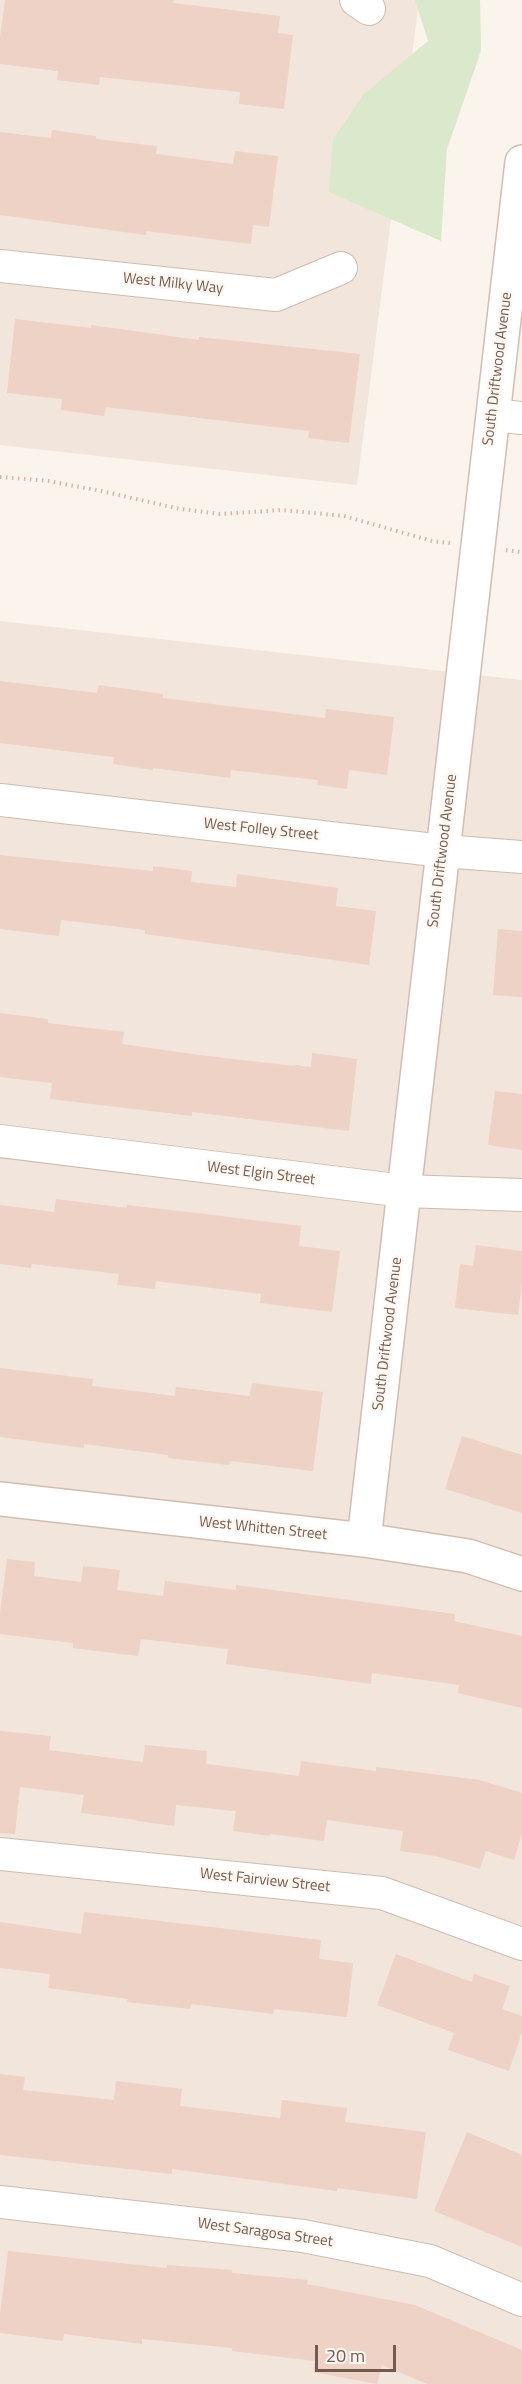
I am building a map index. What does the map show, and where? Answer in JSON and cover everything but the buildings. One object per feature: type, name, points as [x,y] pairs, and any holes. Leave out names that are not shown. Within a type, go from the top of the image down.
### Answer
[{"type":"street","name":"South Driftwood Avenue","points":[[364,1540],[478,547],[508,417],[522,162]]},
{"type":"street","name":"West Milky Way","points":[[0,266],[276,295],[341,268]]},
{"type":"street","name":"West Folley Street","points":[[0,800],[443,851],[522,857]]},
{"type":"street","name":"West Elgin Street","points":[[0,1141],[404,1191],[522,1195]]},
{"type":"street","name":"West Whitten Street","points":[[0,1499],[364,1540],[468,1556],[522,1574]]},
{"type":"street","name":"West Fairview Street","points":[[0,1854],[382,1893],[522,1944]]},
{"type":"street","name":"West Saragosa Street","points":[[0,2202],[303,2236],[430,2261],[522,2300]]},
{"type":"path","points":[[0,477],[48,481],[180,509],[220,514],[282,510],[344,516],[432,541],[522,552]]},
{"type":"shaded area","points":[[0,0],[419,0],[357,485],[0,445]]},
{"type":"shaded area","points":[[0,621],[522,680],[522,2384],[0,2384]]},
{"type":"green space","points":[[415,0],[480,0],[481,51],[447,149],[441,241],[329,192],[333,139],[363,95],[428,41]]}]
